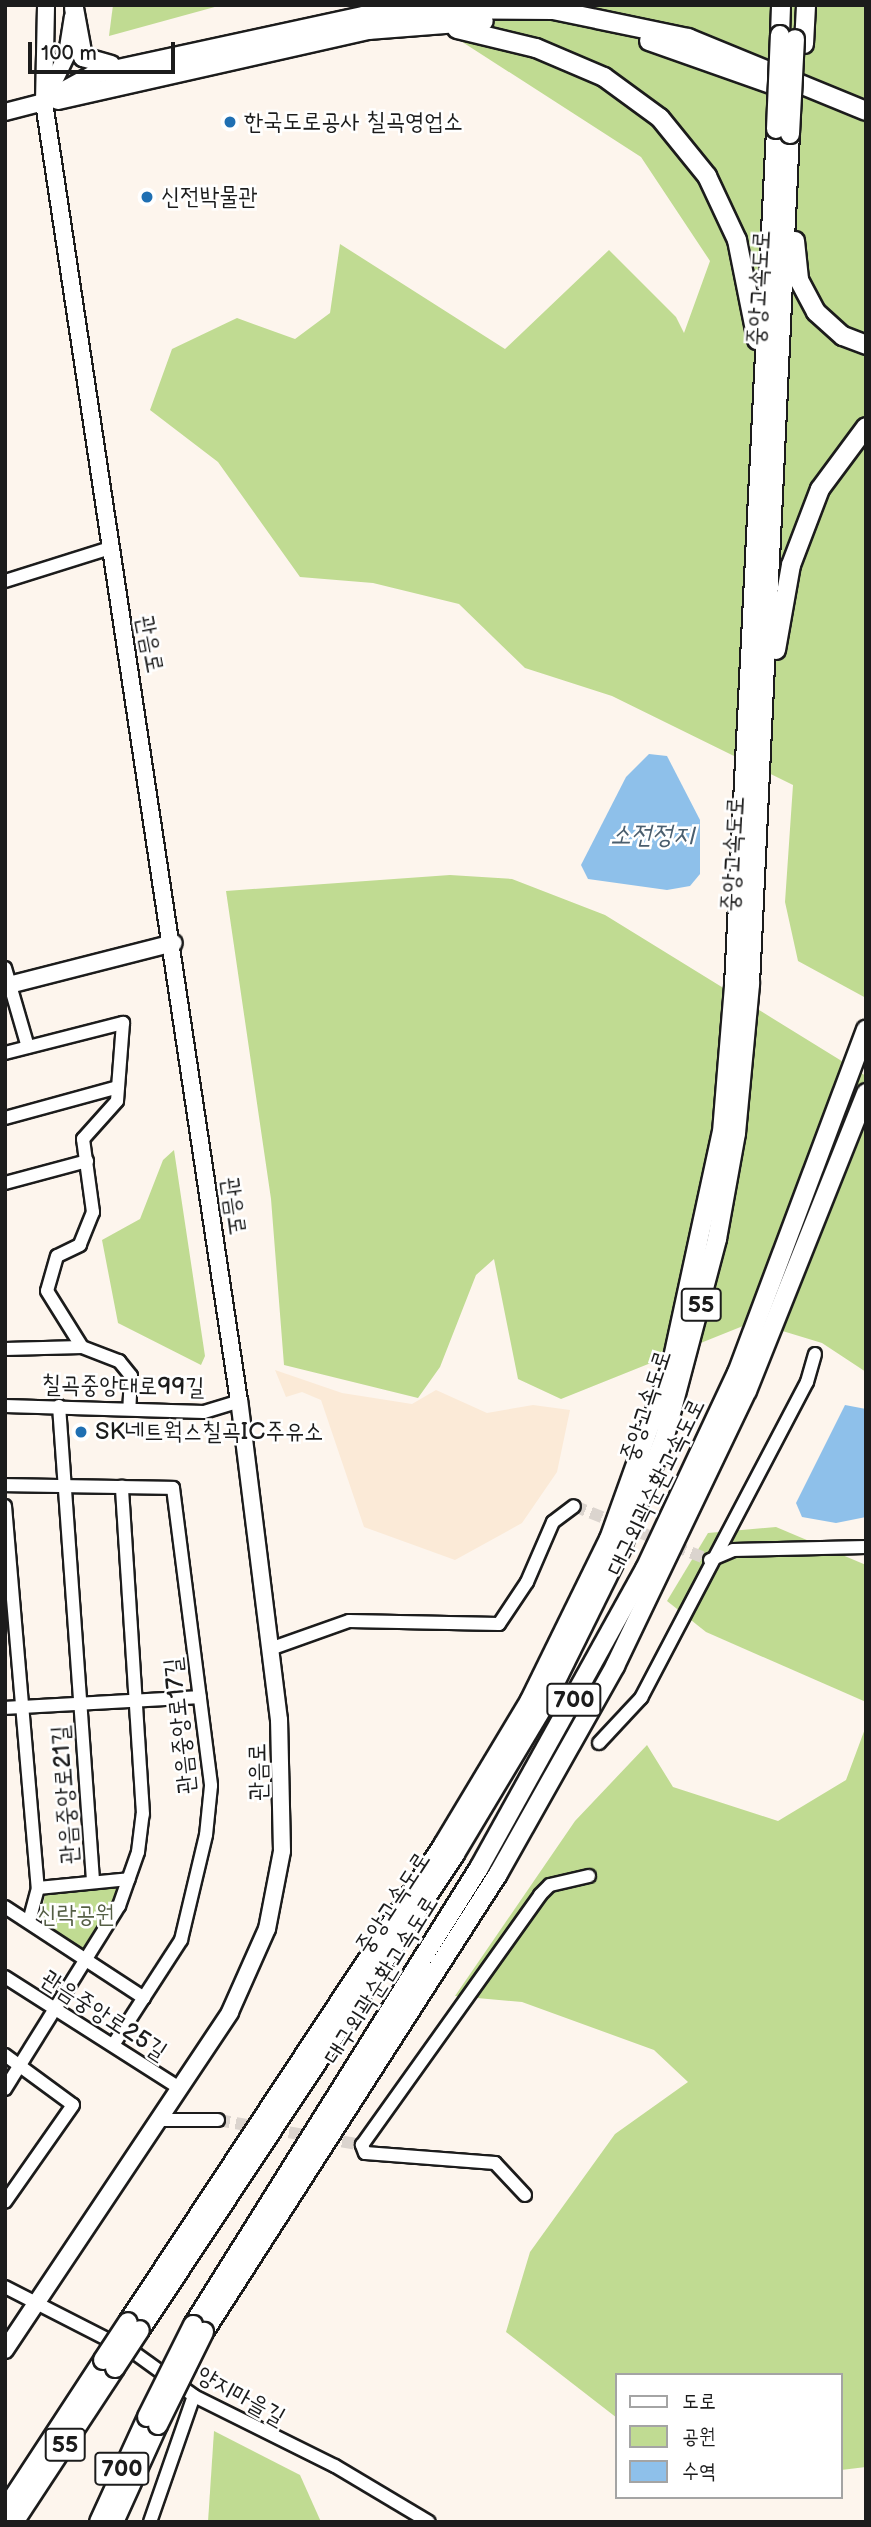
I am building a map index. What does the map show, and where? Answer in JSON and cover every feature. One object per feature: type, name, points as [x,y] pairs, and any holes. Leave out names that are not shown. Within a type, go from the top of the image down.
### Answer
[{"type":"highway","name":"중앙고속도로","points":[[781,5],[793,39]]},
{"type":"highway","name":"중앙고속도로","points":[[5,2510],[109,2364],[519,1750],[621,1549],[665,1436],[717,1239],[736,1133],[764,719],[788,133],[796,5]]},
{"type":"highway","points":[[793,39],[806,5]]},
{"type":"highway","points":[[74,7],[83,57],[104,65],[139,64]]},
{"type":"highway","points":[[44,102],[423,12],[550,20],[599,27],[737,69],[866,122]]},
{"type":"highway","points":[[44,102],[95,74],[423,12],[596,16],[755,61],[866,111]]},
{"type":"highway","points":[[423,12],[536,48],[604,77],[660,118],[707,176],[748,282],[761,452]]},
{"type":"highway","points":[[788,133],[799,280],[817,312],[842,336],[866,345]]},
{"type":"highway","name":"중앙고속도로","points":[[134,2326],[494,1762],[610,1539],[646,1442],[701,1249],[722,1132],[742,860],[761,452],[788,133]]},
{"type":"highway","points":[[764,719],[791,565],[820,489],[866,427]]},
{"type":"highway","name":"대구외곽순환고속도로","points":[[99,2522],[199,2329],[479,1868],[645,1570],[737,1373],[866,1029]]},
{"type":"highway","name":"대구외곽순환고속도로","points":[[199,2329],[493,1882],[615,1667],[747,1391],[866,1093]]},
{"type":"highway","name":"중앙고속도로","points":[[14,2522],[109,2364]]},
{"type":"highway","name":"대구외곽순환고속도로","points":[[114,2522],[152,2421]]},
{"type":"main road","name":"관음로","points":[[5,2350],[229,2012],[267,1929],[282,1851],[279,1720],[239,1401],[174,943],[110,548],[44,102],[46,5]]},
{"type":"main road","points":[[5,112],[44,102],[67,54],[74,7]]},
{"type":"main road","points":[[8,986],[174,943]]},
{"type":"street","points":[[5,580],[110,548]]},
{"type":"street","points":[[5,968],[8,986],[28,1047]]},
{"type":"street","points":[[5,1054],[123,1023],[118,1087],[107,1116],[83,1139],[93,1212],[86,1236],[57,1256],[47,1291],[82,1347]]},
{"type":"street","points":[[5,1118],[118,1087]]},
{"type":"street","points":[[5,1183],[87,1161]]},
{"type":"street","points":[[5,1349],[82,1347],[119,1361],[131,1376],[129,1409]]},
{"type":"street","points":[[599,1743],[641,1698],[710,1559],[801,1394],[815,1354]]},
{"type":"street","name":"칠곡중앙대로99길","points":[[5,1406],[204,1412],[239,1401]]},
{"type":"street","points":[[59,1406],[61,1486],[79,1704]]},
{"type":"street","name":"관음중앙로17길","points":[[5,1485],[173,1488],[211,1786],[206,1835],[181,1940],[113,2045]]},
{"type":"street","name":"관음중앙로17길","points":[[122,1487],[136,1702]]},
{"type":"street","points":[[5,1506],[23,1707]]},
{"type":"street","points":[[270,1649],[349,1621],[499,1624],[527,1582],[553,1522],[574,1506]]},
{"type":"street","points":[[710,1559],[733,1550],[866,1547]]},
{"type":"street","name":"관음중앙로21길","points":[[5,1708],[200,1697]]},
{"type":"street","points":[[5,2089],[89,1960],[129,1880],[143,1814],[136,1702]]},
{"type":"street","name":"관음중앙로21길","points":[[79,1704],[93,1882]]},
{"type":"street","name":"관음중앙로21길","points":[[23,1707],[38,1888],[29,1922]]},
{"type":"street","points":[[525,2195],[495,2163],[365,2153],[362,2145],[540,1895],[550,1885],[589,1876]]},
{"type":"street","points":[[38,1888],[129,1880]]},
{"type":"street","points":[[5,1907],[144,1998]]},
{"type":"street","name":"관음중앙로25길","points":[[5,1977],[179,2088]]},
{"type":"street","points":[[5,2055],[73,2105],[5,2202]]},
{"type":"street","points":[[159,2120],[218,2120]]},
{"type":"street","name":"양지마을길","points":[[5,2287],[33,2306],[136,2354],[194,2396],[335,2466],[429,2522]]},
{"type":"street","points":[[150,2522],[194,2396]]},
{"type":"shaded area","points":[[275,1370],[342,1393],[412,1404],[436,1390],[487,1413],[533,1405],[570,1410],[557,1472],[522,1523],[455,1560],[364,1527],[321,1400],[302,1392],[286,1397]]},
{"type":"green space","points":[[113,5],[222,5],[109,36]]},
{"type":"green space","points":[[405,5],[866,5],[866,998],[798,961],[785,902],[793,785],[612,696],[525,668],[459,604],[373,583],[300,577],[218,462],[150,410],[172,349],[237,318],[295,339],[330,313],[340,244],[505,349],[609,250],[676,317],[684,333],[710,261],[641,157]]},
{"type":"green space","points":[[450,875],[512,879],[605,915],[866,1076],[866,1372],[822,1343],[753,1322],[561,1399],[518,1379],[494,1259],[476,1275],[440,1367],[418,1398],[284,1365],[271,1199],[226,891]]},
{"type":"green space","points":[[174,1150],[205,1356],[201,1365],[118,1323],[102,1240],[140,1219],[163,1160]]},
{"type":"green space","points":[[776,1527],[866,1565],[866,1702],[706,1632],[667,1601],[708,1533]]},
{"type":"green space","points":[[866,1726],[866,2467],[843,2470],[843,2373],[616,2373],[616,2417],[506,2332],[530,2252],[615,2134],[688,2082],[654,2050],[522,2002],[455,1996],[575,1821],[647,1745],[673,1787],[778,1821],[846,1780]]},
{"type":"green space","name":"신락공원","points":[[114,1885],[120,1895],[90,1948],[80,1950],[39,1925],[46,1890]]},
{"type":"green space","points":[[214,2431],[300,2475],[321,2522],[208,2522]]},
{"type":"water","name":"소전정지","points":[[649,754],[667,756],[700,820],[700,874],[690,886],[667,890],[588,879],[581,865],[626,777]]},
{"type":"water","points":[[845,1405],[866,1409],[866,1517],[836,1523],[802,1517],[796,1503]]},
{"type":"tunnel","points":[[574,1506],[710,1560]]},
{"type":"tunnel","points":[[218,2120],[362,2145]]},
{"type":"place","name":"한국도로공사 칠곡영업소","points":[[230,122]]},
{"type":"place","name":"신전박물관","points":[[147,197]]},
{"type":"place","name":"SK네트웍스칠곡IC주유소","points":[[81,1432]]}]
